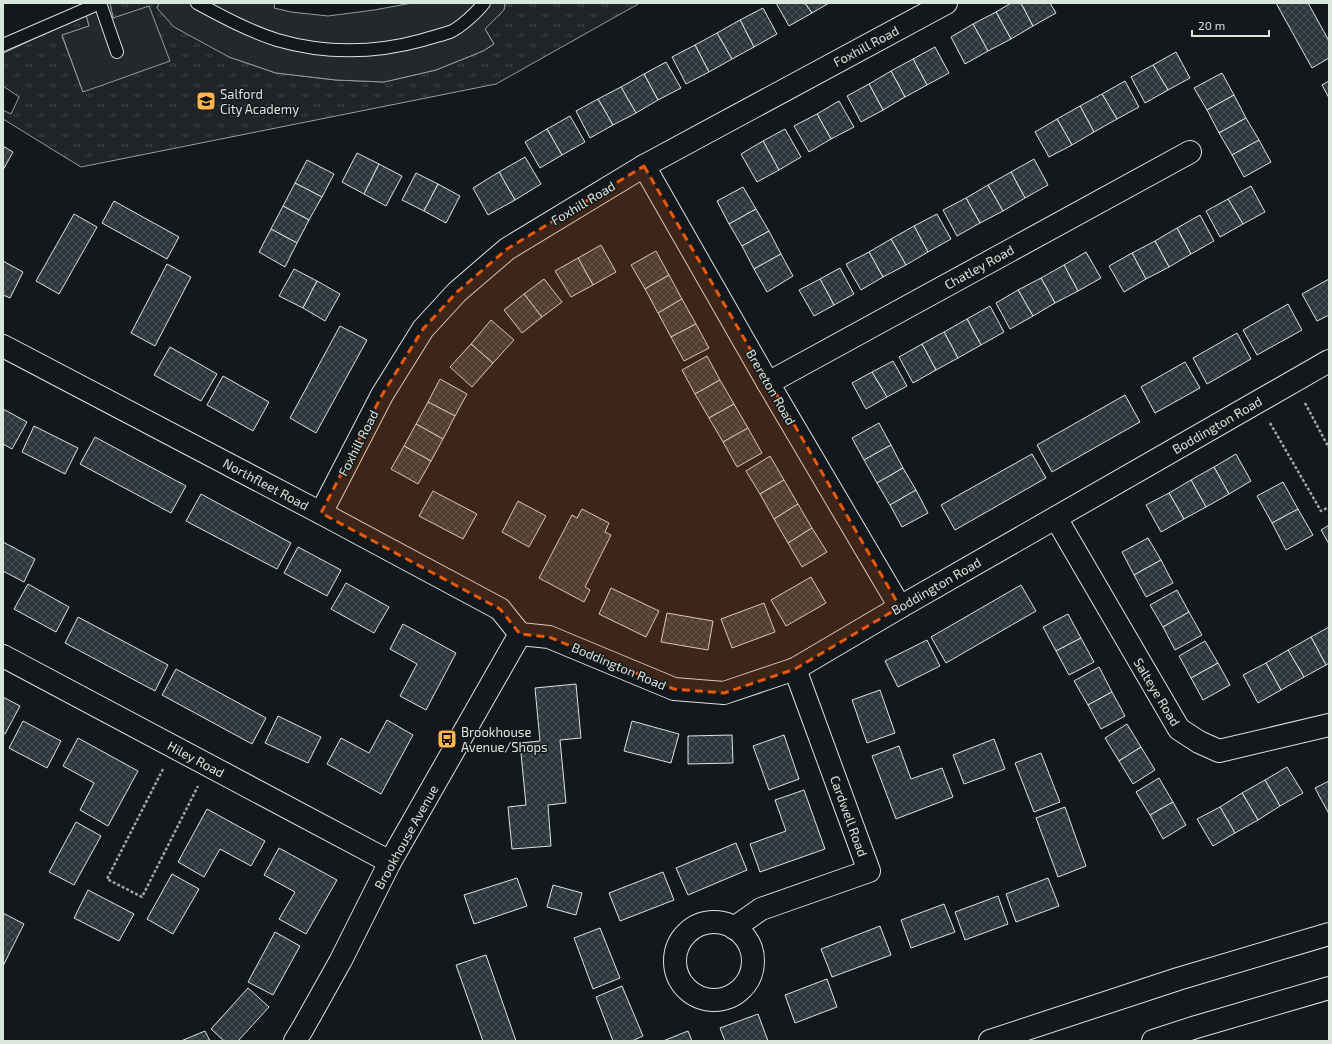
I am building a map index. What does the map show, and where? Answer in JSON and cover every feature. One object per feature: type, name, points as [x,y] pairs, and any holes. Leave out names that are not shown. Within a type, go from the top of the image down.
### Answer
[{"type":"main road","name":"Foxhill Road","points":[[322,513],[382,395],[423,328],[457,292],[507,249],[644,166],[946,3]]},
{"type":"main road","name":"Chatley Road","points":[[768,383],[1190,152]]},
{"type":"main road","name":"Brereton Road","points":[[644,166],[768,383],[900,607]]},
{"type":"main road","name":"Northfleet Road","points":[[3,346],[322,513],[500,609],[520,634]]},
{"type":"main road","name":"Boddington Road","points":[[520,634],[549,637],[674,689],[724,693],[795,669],[900,607],[1329,361]]},
{"type":"main road","name":"Salteye Road","points":[[1056,518],[1179,729],[1198,742],[1219,751],[1329,725]]},
{"type":"main road","name":"Brookhouse Avenue","points":[[294,1041],[307,1022],[341,960],[390,862],[520,634]]},
{"type":"main road","name":"Hiley Road","points":[[3,656],[390,862]]},
{"type":"main road","name":"Cardwell Road","points":[[734,928],[761,909],[869,871],[795,669]]},
{"type":"main road","points":[[990,1041],[1178,979],[1329,934]]},
{"type":"main road","points":[[1153,1041],[1329,988]]},
{"type":"lane","points":[[3,45],[100,3],[117,52]]},
{"type":"lane","points":[[197,3],[241,26],[277,40],[318,49],[360,50],[404,45],[451,32],[478,12],[484,3]]},
{"type":"path","points":[[1294,381],[1329,448]]},
{"type":"path","points":[[1258,402],[1321,511],[1329,507]]},
{"type":"path","points":[[174,747],[107,879],[142,897],[209,765]]},
{"type":"highlighted area","points":[[644,166],[900,607],[795,669],[724,693],[674,689],[549,637],[520,634],[500,609],[321,513],[382,395],[423,329],[457,292],[507,249]]},
{"type":"green space","name":"Salford City Academy","points":[[110,3],[159,3],[157,8],[229,57],[276,73],[336,80],[384,82],[436,70],[483,51],[494,44],[485,29],[504,10],[505,3],[640,3],[496,84],[81,167],[3,119],[3,110],[11,114],[19,97],[3,86],[3,55],[4,53],[86,14],[89,26],[62,36],[83,92],[113,18]]},
{"type":"shaded area","points":[[83,3],[110,3],[113,18],[149,6],[170,61],[83,92],[62,35],[89,26]]},
{"type":"shaded area","points":[[159,3],[275,3],[274,8],[291,12],[328,16],[412,3],[505,3],[504,10],[485,29],[494,44],[483,51],[436,70],[384,82],[336,80],[276,73],[229,57],[174,27],[157,8]]},
{"type":"building","points":[[776,3],[805,3],[812,13],[789,26]]},
{"type":"building","points":[[805,3],[829,3],[812,13]]},
{"type":"building","points":[[1011,3],[1021,3],[1033,26],[1011,39],[996,12]]},
{"type":"building","points":[[1021,3],[1050,3],[1056,13],[1033,26]]},
{"type":"building","points":[[1276,3],[1308,3],[1329,41],[1329,58],[1312,68]]},
{"type":"building","points":[[763,8],[777,34],[754,47],[740,20]]},
{"type":"building","points":[[996,12],[1011,39],[988,51],[973,24]]},
{"type":"building","points":[[740,20],[754,47],[732,59],[717,33]]},
{"type":"building","points":[[973,24],[988,51],[965,64],[951,37]]},
{"type":"building","points":[[717,33],[732,59],[709,72],[695,45]]},
{"type":"building","points":[[695,45],[709,72],[686,84],[672,57]]},
{"type":"building","points":[[935,47],[949,73],[927,85],[913,59]]},
{"type":"building","points":[[1176,52],[1190,78],[1168,90],[1153,65]]},
{"type":"building","points":[[913,59],[927,85],[905,97],[891,71]]},
{"type":"building","points":[[666,62],[681,88],[658,100],[644,74]]},
{"type":"building","points":[[1153,65],[1168,90],[1145,103],[1131,77]]},
{"type":"building","points":[[891,71],[905,97],[883,110],[869,84]]},
{"type":"building","points":[[1222,73],[1234,95],[1207,110],[1194,88]]},
{"type":"building","points":[[644,74],[658,100],[636,113],[621,87]]},
{"type":"building","points":[[1125,81],[1139,107],[1117,119],[1102,94]]},
{"type":"building","points":[[1329,81],[1329,98],[1322,85]]},
{"type":"building","points":[[869,84],[883,110],[861,122],[847,96]]},
{"type":"building","points":[[621,87],[636,113],[613,125],[598,99]]},
{"type":"building","points":[[1102,94],[1117,119],[1094,132],[1080,106]]},
{"type":"building","points":[[1234,95],[1246,118],[1219,133],[1207,110]]},
{"type":"building","points":[[598,99],[613,125],[590,138],[576,111]]},
{"type":"building","points":[[839,101],[854,127],[831,139],[817,114]]},
{"type":"building","points":[[1080,106],[1094,132],[1072,145],[1057,119]]},
{"type":"building","points":[[817,114],[831,139],[809,152],[794,126]]},
{"type":"building","points":[[570,116],[585,142],[562,155],[547,129]]},
{"type":"building","points":[[1246,118],[1259,140],[1232,155],[1219,133]]},
{"type":"building","points":[[1057,119],[1072,145],[1049,157],[1035,132]]},
{"type":"building","points":[[547,129],[562,155],[540,168],[525,142]]},
{"type":"building","points":[[785,129],[801,157],[779,170],[763,141]]},
{"type":"building","points":[[1259,140],[1271,162],[1244,177],[1232,155]]},
{"type":"building","points":[[763,141],[779,170],[757,182],[741,154]]},
{"type":"building","points":[[3,146],[13,152],[3,170]]},
{"type":"building","points":[[357,153],[379,164],[364,194],[342,182]]},
{"type":"building","points":[[525,157],[541,184],[515,200],[499,172]]},
{"type":"building","points":[[1034,159],[1048,185],[1025,198],[1011,172]]},
{"type":"building","points":[[307,160],[334,174],[322,197],[295,183]]},
{"type":"building","points":[[379,164],[402,176],[386,206],[364,194]]},
{"type":"building","points":[[499,172],[515,200],[488,215],[473,188]]},
{"type":"building","points":[[1011,172],[1025,198],[1003,211],[988,185]]},
{"type":"building","points":[[416,173],[438,184],[424,211],[402,200]]},
{"type":"building","points":[[295,183],[322,197],[309,220],[283,206]]},
{"type":"building","points":[[438,184],[460,196],[446,223],[424,211]]},
{"type":"building","points":[[988,185],[1003,211],[980,223],[966,198]]},
{"type":"building","points":[[1251,186],[1265,212],[1243,224],[1228,199]]},
{"type":"building","points":[[743,187],[756,209],[729,224],[717,201]]},
{"type":"building","points":[[966,198],[980,223],[957,236],[943,210]]},
{"type":"building","points":[[1228,199],[1243,224],[1220,237],[1206,211]]},
{"type":"building","points":[[114,201],[179,237],[167,259],[102,223]]},
{"type":"building","points":[[283,206],[309,220],[297,243],[271,229]]},
{"type":"building","points":[[756,209],[769,231],[742,246],[729,224]]},
{"type":"building","points":[[74,214],[97,227],[59,294],[36,281]]},
{"type":"building","points":[[937,214],[951,239],[928,252],[914,226]]},
{"type":"building","points":[[1200,215],[1214,241],[1191,254],[1177,228]]},
{"type":"building","points":[[914,226],[928,252],[906,265],[891,239]]},
{"type":"building","points":[[1177,228],[1191,254],[1169,267],[1155,241]]},
{"type":"building","points":[[271,229],[297,243],[285,267],[259,252]]},
{"type":"building","points":[[769,231],[781,254],[754,269],[742,246]]},
{"type":"building","points":[[891,239],[906,265],[883,277],[869,252]]},
{"type":"building","points":[[1155,241],[1169,267],[1146,279],[1132,253]]},
{"type":"building","points":[[601,245],[616,272],[593,285],[578,258]]},
{"type":"building","points":[[656,251],[669,275],[645,289],[631,265]]},
{"type":"building","points":[[869,252],[883,277],[861,290],[846,264]]},
{"type":"building","points":[[1086,252],[1101,278],[1078,291],[1064,265]]},
{"type":"building","points":[[1132,253],[1146,279],[1124,292],[1109,266]]},
{"type":"building","points":[[781,254],[793,276],[767,292],[754,269]]},
{"type":"building","points":[[578,258],[593,285],[571,297],[555,271]]},
{"type":"building","points":[[3,261],[23,272],[10,298],[3,295]]},
{"type":"building","points":[[167,264],[191,277],[155,346],[131,333]]},
{"type":"building","points":[[1064,265],[1078,291],[1055,303],[1041,278]]},
{"type":"building","points":[[840,268],[854,294],[834,305],[820,279]]},
{"type":"building","points":[[294,269],[317,281],[303,308],[279,296]]},
{"type":"building","points":[[669,275],[682,299],[658,313],[645,289]]},
{"type":"building","points":[[1041,278],[1055,303],[1033,316],[1018,290]]},
{"type":"building","points":[[544,279],[562,302],[542,317],[524,294]]},
{"type":"building","points":[[820,279],[834,305],[814,316],[799,290]]},
{"type":"building","points":[[1329,279],[1329,315],[1317,321],[1302,294]]},
{"type":"building","points":[[317,281],[340,294],[325,321],[303,308]]},
{"type":"building","points":[[1018,290],[1033,316],[1010,329],[996,303]]},
{"type":"building","points":[[524,294],[542,317],[522,333],[504,310]]},
{"type":"building","points":[[682,299],[696,324],[671,337],[658,313]]},
{"type":"building","points":[[1288,304],[1302,330],[1257,355],[1243,330]]},
{"type":"building","points":[[990,306],[1004,332],[981,345],[967,319]]},
{"type":"building","points":[[967,319],[981,345],[958,358],[944,332]]},
{"type":"building","points":[[491,320],[514,340],[493,363],[471,344]]},
{"type":"building","points":[[696,324],[709,348],[684,361],[671,337]]},
{"type":"building","points":[[340,326],[367,340],[316,433],[290,418]]},
{"type":"building","points":[[944,332],[958,358],[936,370],[922,344]]},
{"type":"building","points":[[1237,333],[1251,359],[1207,384],[1193,358]]},
{"type":"building","points":[[471,344],[493,363],[472,387],[450,367]]},
{"type":"building","points":[[922,344],[936,370],[913,383],[899,357]]},
{"type":"building","points":[[170,347],[217,374],[201,401],[154,375]]},
{"type":"building","points":[[707,356],[720,380],[695,394],[682,370]]},
{"type":"building","points":[[893,361],[907,386],[887,397],[872,372]]},
{"type":"building","points":[[1185,362],[1200,388],[1155,413],[1141,387]]},
{"type":"building","points":[[872,372],[887,397],[866,409],[852,383]]},
{"type":"building","points":[[223,376],[269,402],[253,431],[207,405]]},
{"type":"building","points":[[440,379],[467,394],[455,416],[428,402]]},
{"type":"building","points":[[720,380],[734,404],[709,418],[695,394]]},
{"type":"building","points":[[1125,395],[1140,422],[1052,472],[1037,445]]},
{"type":"building","points":[[428,402],[455,416],[443,439],[416,424]]},
{"type":"building","points":[[734,404],[748,428],[723,442],[709,418]]},
{"type":"building","points":[[3,409],[27,422],[12,449],[3,444]]},
{"type":"building","points":[[879,423],[891,445],[864,460],[852,438]]},
{"type":"building","points":[[416,424],[443,439],[431,461],[404,446]]},
{"type":"building","points":[[34,426],[78,448],[65,474],[22,452]]},
{"type":"building","points":[[748,428],[762,453],[737,467],[723,442]]},
{"type":"building","points":[[95,437],[186,486],[171,513],[80,464]]},
{"type":"building","points":[[891,445],[903,468],[877,483],[864,460]]},
{"type":"building","points":[[404,446],[431,461],[418,484],[391,469]]},
{"type":"building","points":[[1032,454],[1046,478],[955,530],[941,505]]},
{"type":"building","points":[[1236,454],[1251,481],[1229,494],[1214,467]]},
{"type":"building","points":[[770,456],[784,480],[760,494],[746,471]]},
{"type":"building","points":[[1214,467],[1229,494],[1206,507],[1191,480]]},
{"type":"building","points":[[903,468],[916,490],[890,505],[877,483]]},
{"type":"building","points":[[784,480],[798,504],[774,519],[760,494]]},
{"type":"building","points":[[1191,480],[1206,507],[1184,519],[1169,493]]},
{"type":"building","points":[[1283,482],[1298,509],[1272,523],[1257,496]]},
{"type":"building","points":[[916,490],[928,513],[902,527],[890,505]]},
{"type":"building","points":[[433,491],[477,514],[463,539],[419,516]]},
{"type":"building","points":[[1169,493],[1184,519],[1161,532],[1146,505]]},
{"type":"building","points":[[201,494],[291,543],[277,569],[186,521]]},
{"type":"building","points":[[518,501],[546,516],[529,547],[502,532]]},
{"type":"building","points":[[798,504],[812,528],[788,543],[774,519]]},
{"type":"building","points":[[582,509],[609,523],[605,532],[611,535],[585,587],[590,590],[584,602],[539,578],[572,515],[577,518]]},
{"type":"building","points":[[1298,509],[1313,535],[1286,550],[1272,523]]},
{"type":"building","points":[[1329,525],[1329,544],[1321,530]]},
{"type":"building","points":[[812,528],[827,552],[802,567],[788,543]]},
{"type":"building","points":[[1148,538],[1161,560],[1134,575],[1122,552]]},
{"type":"building","points":[[3,542],[35,559],[24,582],[3,571]]},
{"type":"building","points":[[298,547],[341,570],[327,596],[284,573]]},
{"type":"building","points":[[1161,560],[1173,583],[1146,597],[1134,575]]},
{"type":"building","points":[[811,577],[826,603],[786,626],[771,600]]},
{"type":"building","points":[[346,583],[389,607],[374,633],[331,609]]},
{"type":"building","points":[[28,584],[69,607],[56,632],[14,609]]},
{"type":"building","points":[[1021,585],[1036,611],[946,663],[931,637]]},
{"type":"building","points":[[611,588],[659,611],[646,637],[599,614]]},
{"type":"building","points":[[1177,590],[1189,612],[1163,627],[1150,605]]},
{"type":"building","points":[[764,603],[775,632],[732,648],[721,619]]},
{"type":"building","points":[[1189,612],[1202,635],[1175,650],[1163,627]]},
{"type":"building","points":[[667,613],[713,621],[708,650],[661,642]]},
{"type":"building","points":[[1068,614],[1081,638],[1056,651],[1043,627]]},
{"type":"building","points":[[78,617],[168,665],[155,691],[65,643]]},
{"type":"building","points":[[403,624],[456,653],[426,710],[400,696],[417,664],[390,649]]},
{"type":"building","points":[[1329,627],[1329,663],[1326,665],[1311,637]]},
{"type":"building","points":[[1311,637],[1326,665],[1304,677],[1288,650]]},
{"type":"building","points":[[1081,638],[1094,662],[1069,675],[1056,651]]},
{"type":"building","points":[[927,640],[940,666],[898,687],[885,661]]},
{"type":"building","points":[[1205,641],[1218,663],[1191,678],[1179,656]]},
{"type":"building","points":[[1288,650],[1304,677],[1281,690],[1266,663]]},
{"type":"building","points":[[1218,663],[1230,685],[1203,700],[1191,678]]},
{"type":"building","points":[[1266,663],[1281,690],[1258,703],[1243,675]]},
{"type":"building","points":[[1099,667],[1112,692],[1088,705],[1074,681]]},
{"type":"building","points":[[176,669],[266,718],[252,744],[162,695]]},
{"type":"building","points":[[576,684],[581,738],[560,740],[566,803],[548,805],[551,846],[512,849],[508,807],[526,805],[520,743],[540,741],[535,688]]},
{"type":"building","points":[[880,690],[895,733],[867,743],[852,700]]},
{"type":"building","points":[[1112,692],[1125,716],[1101,729],[1088,705]]},
{"type":"building","points":[[3,697],[20,706],[5,734],[3,733]]},
{"type":"building","points":[[278,716],[321,737],[308,763],[265,743]]},
{"type":"building","points":[[387,720],[413,735],[381,794],[327,764],[341,738],[369,753]]},
{"type":"building","points":[[23,721],[61,741],[47,768],[9,748]]},
{"type":"building","points":[[632,721],[679,734],[671,763],[624,751]]},
{"type":"building","points":[[1127,724],[1141,747],[1119,761],[1105,738]]},
{"type":"building","points":[[732,735],[733,763],[688,764],[688,736]]},
{"type":"building","points":[[784,735],[799,779],[769,790],[753,746]]},
{"type":"building","points":[[78,738],[138,771],[108,826],[80,810],[94,783],[63,766]]},
{"type":"building","points":[[994,739],[1005,769],[964,784],[953,755]]},
{"type":"building","points":[[899,746],[911,779],[942,768],[953,797],[896,819],[872,756]]},
{"type":"building","points":[[1141,747],[1155,770],[1133,784],[1119,761]]},
{"type":"building","points":[[1041,753],[1060,802],[1034,812],[1015,763]]},
{"type":"building","points":[[1287,767],[1303,793],[1280,806],[1265,780]]},
{"type":"building","points":[[1159,778],[1173,802],[1150,815],[1136,792]]},
{"type":"building","points":[[1265,780],[1280,806],[1258,820],[1242,793]]},
{"type":"building","points":[[1329,781],[1329,814],[1315,788]]},
{"type":"building","points":[[804,790],[825,849],[760,872],[750,844],[786,831],[775,800]]},
{"type":"building","points":[[1242,793],[1258,820],[1235,833],[1220,807]]},
{"type":"building","points":[[1173,802],[1186,825],[1163,839],[1150,815]]},
{"type":"building","points":[[1065,807],[1086,866],[1058,877],[1036,818]]},
{"type":"building","points":[[1220,807],[1235,833],[1213,846],[1197,819]]},
{"type":"building","points":[[207,809],[265,841],[251,866],[220,849],[204,877],[178,862]]},
{"type":"building","points":[[76,822],[101,836],[74,885],[49,872]]},
{"type":"building","points":[[736,843],[747,870],[688,895],[676,868]]},
{"type":"building","points":[[279,848],[337,880],[306,934],[279,919],[295,892],[264,875]]},
{"type":"building","points":[[663,872],[674,900],[620,921],[609,893]]},
{"type":"building","points":[[172,874],[199,889],[173,934],[147,919]]},
{"type":"building","points":[[517,878],[527,906],[474,924],[464,895]]},
{"type":"building","points":[[1048,878],[1059,906],[1016,922],[1006,894]]},
{"type":"building","points":[[553,885],[582,893],[576,915],[547,907]]},
{"type":"building","points":[[88,890],[134,914],[119,941],[74,918]]},
{"type":"building","points":[[998,896],[1008,924],[965,940],[955,912]]},
{"type":"building","points":[[944,904],[955,932],[911,948],[901,920]]},
{"type":"building","points":[[3,913],[24,924],[3,966]]},
{"type":"building","points":[[880,926],[891,955],[832,977],[821,949]]},
{"type":"building","points":[[600,928],[620,978],[593,989],[574,938]]},
{"type":"building","points":[[275,932],[300,946],[273,995],[248,982]]},
{"type":"building","points":[[486,955],[516,1041],[483,1041],[456,965]]},
{"type":"building","points":[[827,979],[837,1007],[795,1023],[785,995]]},
{"type":"building","points":[[622,986],[643,1036],[632,1041],[613,1041],[596,997]]},
{"type":"building","points":[[248,988],[269,1007],[238,1041],[224,1041],[211,1029]]},
{"type":"building","points":[[758,1014],[768,1041],[725,1041],[720,1028]]},
{"type":"building","points":[[205,1031],[210,1041],[181,1041]]},
{"type":"building","points":[[688,1031],[692,1041],[663,1041]]},
{"type":"place","name":"Salford City Academy","points":[[206,101]]},
{"type":"place","name":"Brookhouse Avenue/Shops","points":[[447,739]]}]
